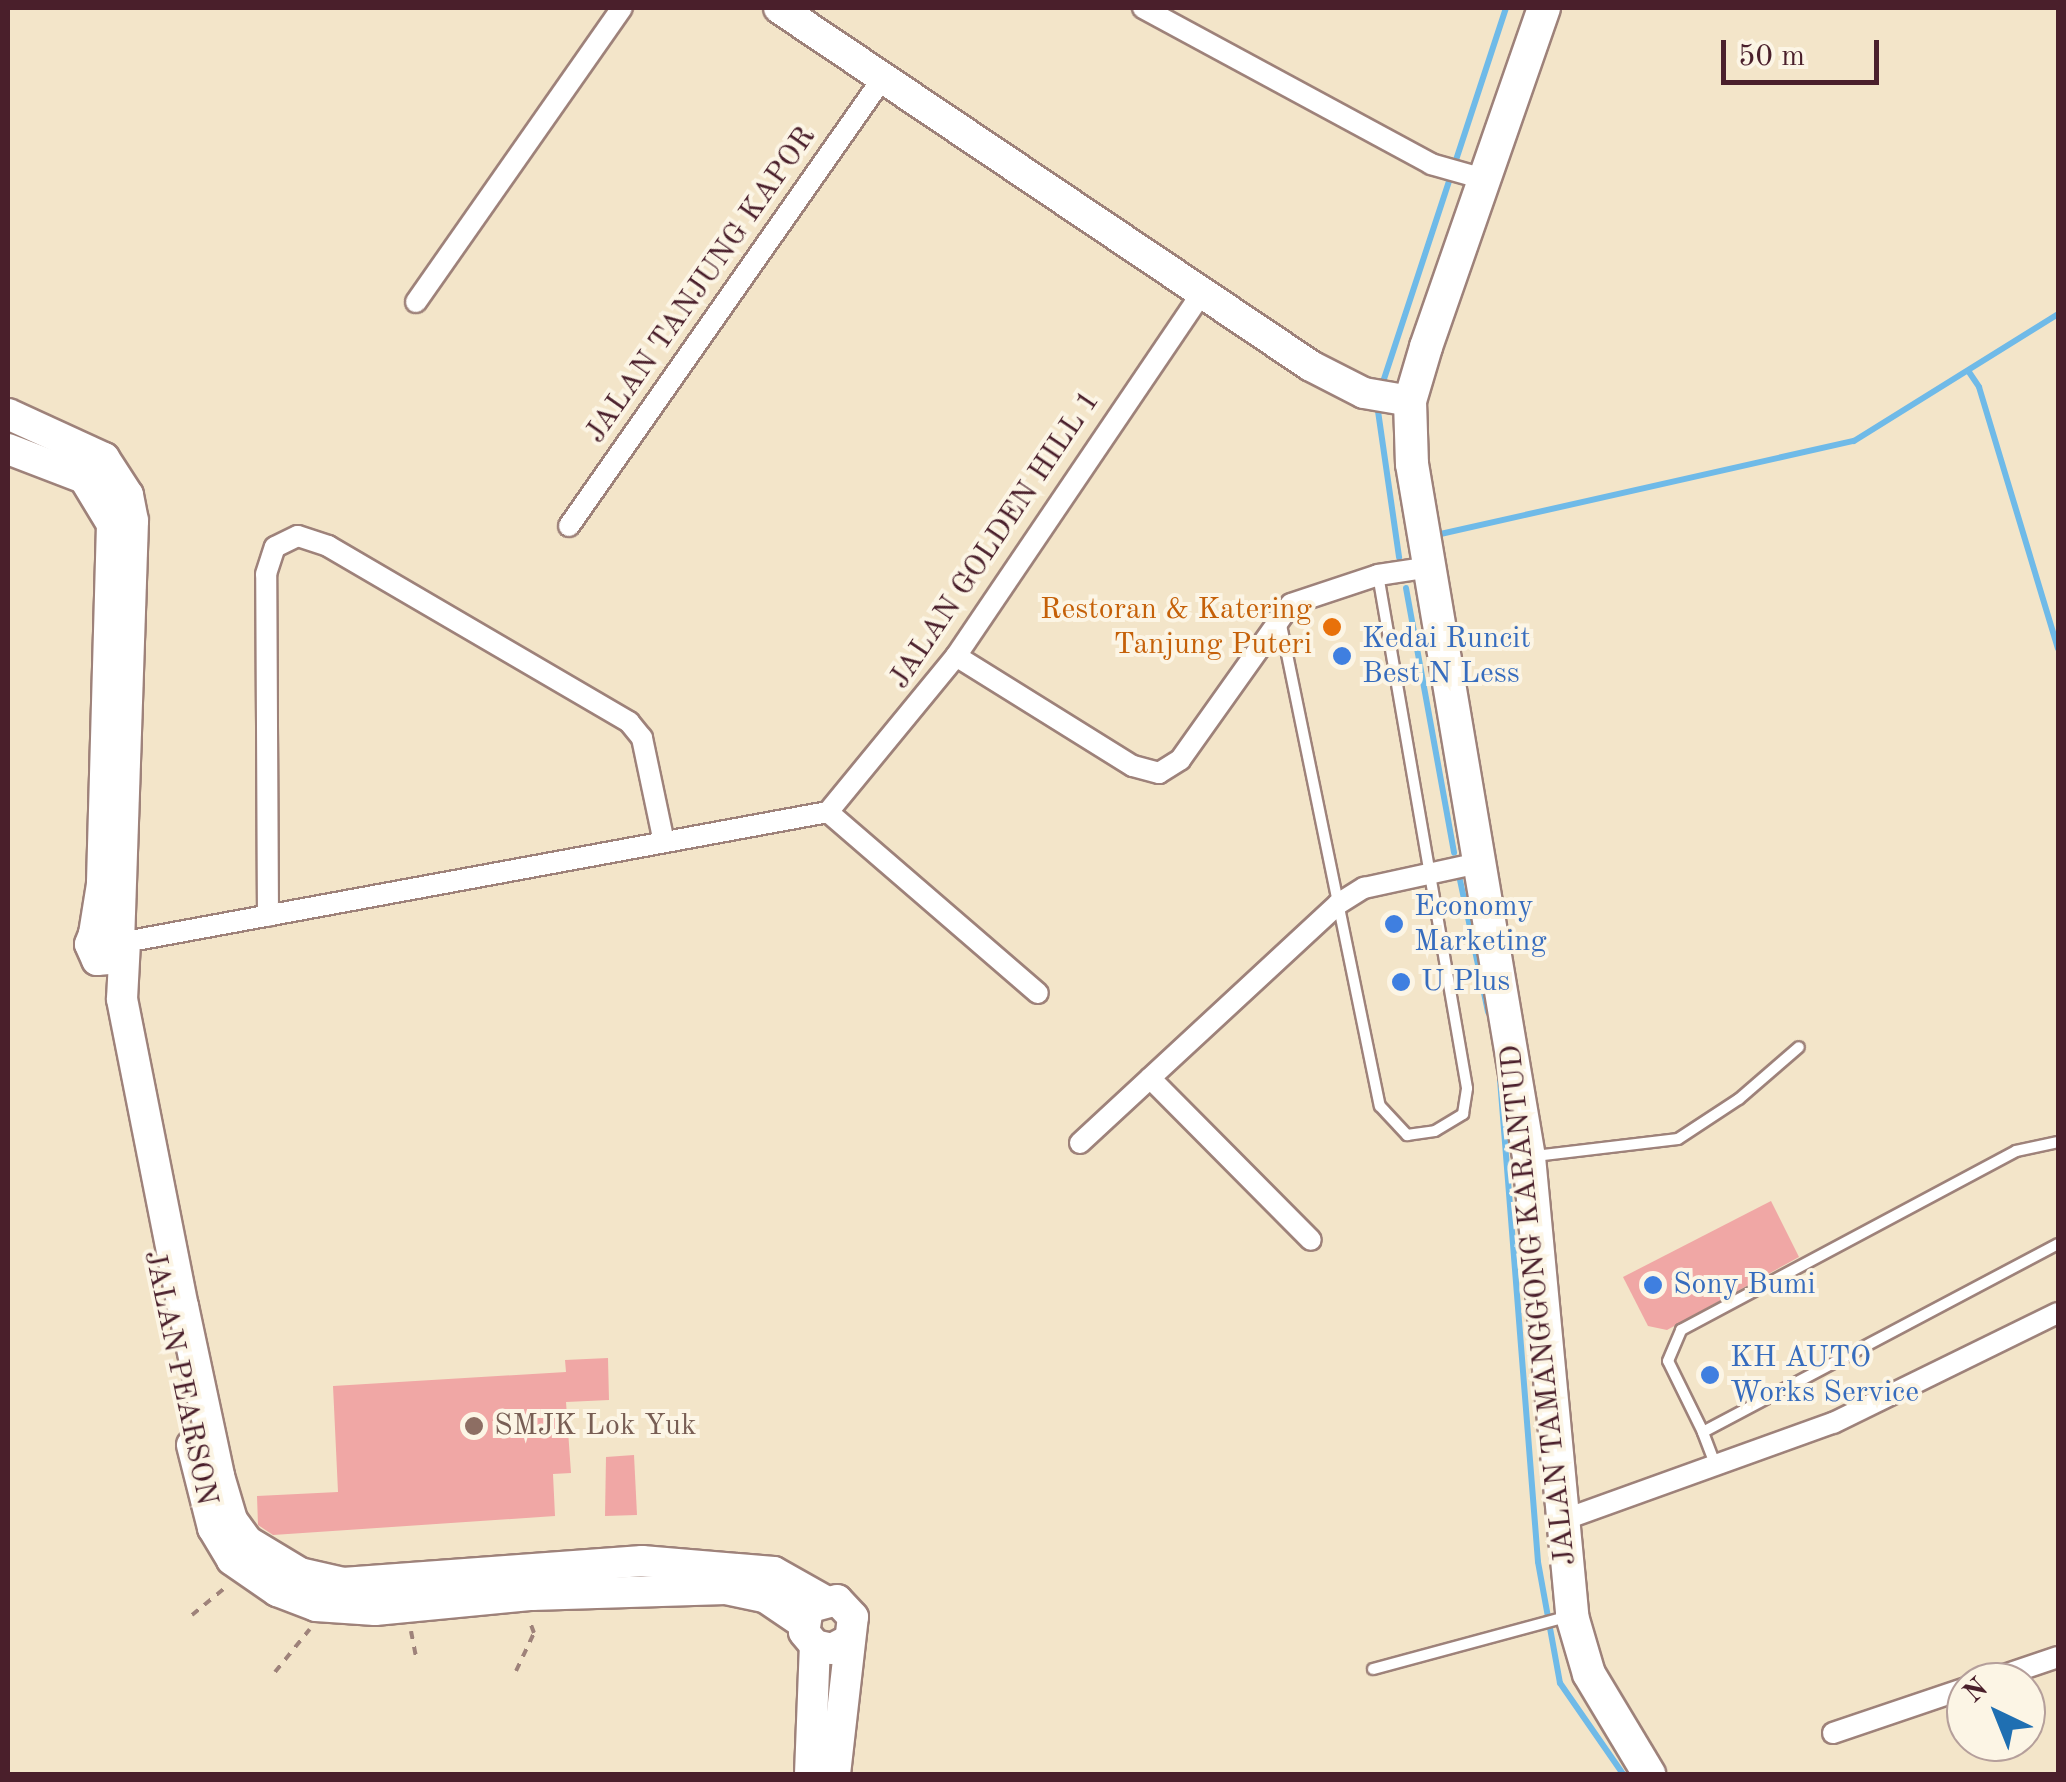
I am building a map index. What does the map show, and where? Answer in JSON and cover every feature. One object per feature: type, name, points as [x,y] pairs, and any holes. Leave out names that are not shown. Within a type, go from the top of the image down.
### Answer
[{"type":"main road","points":[[779,8],[1201,294],[1344,384],[1410,401]]},
{"type":"main road","name":"JALAN TAMANGGONG KARANTUD","points":[[1544,8],[1471,176],[1410,401],[1412,464],[1483,862],[1530,1157],[1563,1520],[1556,1619],[1648,1774]]},
{"type":"main road","name":"JALAN PEARSON","points":[[8,414],[95,452],[117,474],[130,508],[111,946],[219,1476],[232,1520],[247,1540],[289,1568],[343,1583],[642,1561],[774,1572],[813,1623]]},
{"type":"main road","name":"JALAN PEARSON","points":[[8,449],[84,478],[112,524],[102,884],[200,1484],[221,1545],[244,1570],[316,1606],[375,1610],[520,1596],[726,1588],[764,1597],[813,1623]]},
{"type":"main road","points":[[810,1774],[813,1623],[838,1600],[850,1610],[854,1625],[847,1641],[835,1774]]},
{"type":"main road","points":[[813,1623],[832,1649],[847,1641]]},
{"type":"street","points":[[416,302],[622,8]]},
{"type":"street","points":[[1143,8],[1431,164],[1471,176]]},
{"type":"street","name":"JALAN TANJUNG KAPOR","points":[[568,526],[882,78]]},
{"type":"street","name":"JALAN GOLDEN HILL 1","points":[[828,812],[956,656],[1201,294]]},
{"type":"street","points":[[268,916],[266,574],[276,547],[298,536],[328,546],[628,722],[642,738],[664,842]]},
{"type":"street","points":[[956,656],[1134,766],[1159,773],[1180,760],[1280,614],[1304,596],[1378,575],[1431,567]]},
{"type":"street","points":[[111,946],[828,812],[1038,993]]},
{"type":"street","points":[[1080,1142],[1338,904],[1364,888],[1483,862]]},
{"type":"street","points":[[1150,1078],[1311,1240]]},
{"type":"street","points":[[1563,1520],[1717,1470],[1917,1386],[2058,1312]]},
{"type":"street","points":[[1833,1733],[1946,1695]]},
{"type":"lane","points":[[1280,614],[1380,1106],[1407,1134],[1435,1131],[1452,1123],[1467,1103],[1434,872],[1378,575]]},
{"type":"lane","points":[[1530,1157],[1678,1139],[1739,1099],[1799,1047]]},
{"type":"lane","points":[[1717,1470],[1668,1361],[1680,1330],[2016,1151],[2058,1142]]},
{"type":"lane","points":[[1703,1432],[2058,1246]]},
{"type":"lane","points":[[1372,1669],[1556,1619]]},
{"type":"path","points":[[192,1615],[244,1570]]},
{"type":"path","points":[[516,1671],[534,1633],[520,1596]]},
{"type":"path","points":[[275,1672],[307,1639],[316,1606]]},
{"type":"building","points":[[1771,1201],[1799,1257],[1667,1330],[1648,1326],[1623,1277]]},
{"type":"building","points":[[608,1358],[609,1400],[566,1402],[571,1473],[553,1474],[555,1516],[273,1535],[258,1525],[257,1496],[338,1492],[333,1386],[566,1372],[565,1360]]},
{"type":"building","points":[[634,1455],[637,1515],[605,1516],[606,1457]]},
{"type":"waterway","points":[[1383,382],[1506,8]]},
{"type":"waterway","points":[[1436,535],[1854,441],[2058,314]]},
{"type":"waterway","points":[[1969,372],[1979,387],[2058,648]]},
{"type":"waterway","points":[[1378,411],[1399,557]]},
{"type":"waterway","points":[[1406,588],[1454,853]]},
{"type":"waterway","points":[[1460,880],[1488,1012]]},
{"type":"waterway","points":[[1500,1079],[1538,1562],[1560,1683],[1623,1774]]},
{"type":"place","name":"Restoran & Katering Tanjung Puteri","points":[[1332,627]]},
{"type":"place","name":"Kedai Runcit Best N Less","points":[[1342,656]]},
{"type":"place","name":"Economy Marketing","points":[[1394,924]]},
{"type":"place","name":"U Plus","points":[[1401,982]]},
{"type":"place","name":"Sony Bumi","points":[[1653,1285]]},
{"type":"place","name":"KH AUTO Works Service","points":[[1710,1375]]},
{"type":"place","name":"SMJK Lok Yuk","points":[[474,1426]]}]
